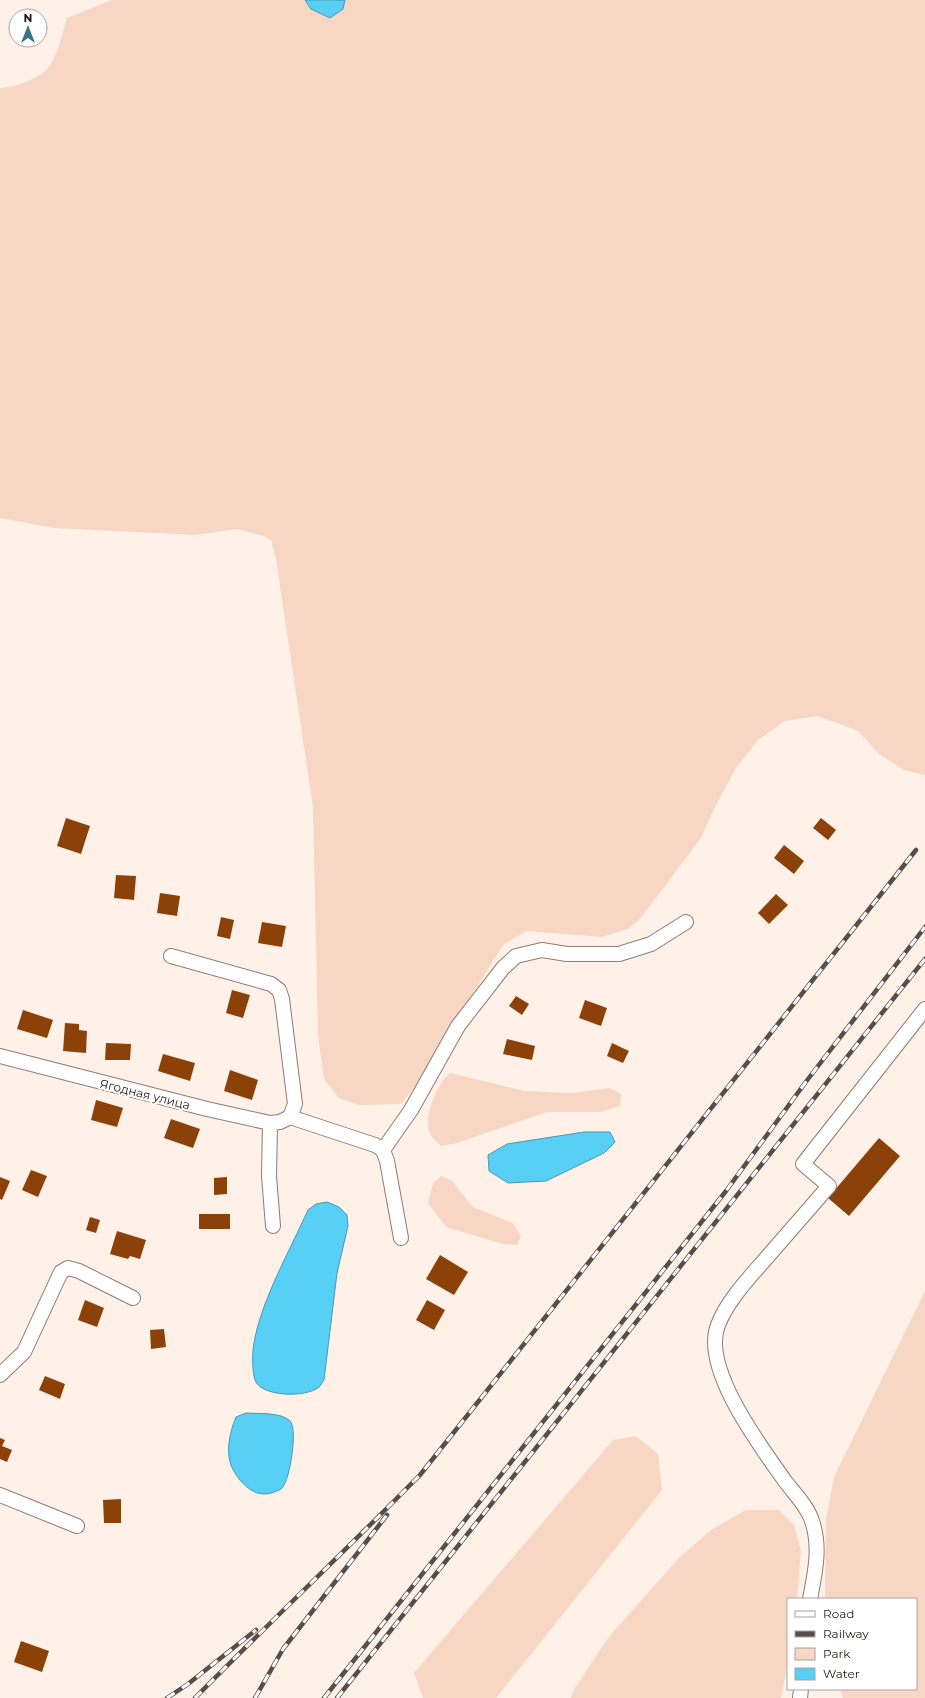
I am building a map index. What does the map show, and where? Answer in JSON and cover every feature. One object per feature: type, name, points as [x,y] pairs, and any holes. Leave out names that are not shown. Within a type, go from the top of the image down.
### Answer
[{"type":"street","points":[[383,1150],[411,1110],[458,1026],[502,968],[516,956],[542,950],[567,954],[619,954],[651,944],[686,922]]},
{"type":"street","points":[[171,956],[271,984],[279,990],[282,999],[295,1104],[290,1117],[374,1145],[383,1150],[387,1161],[401,1238]]},
{"type":"street","points":[[810,1598],[817,1564],[816,1539],[812,1520],[746,1424],[722,1377],[714,1341],[718,1326],[727,1307],[753,1273],[829,1186],[803,1164],[925,1009]]},
{"type":"street","name":"Ягодная улица","points":[[0,1056],[207,1110],[270,1123],[280,1122],[290,1117]]},
{"type":"street","points":[[270,1123],[268,1176],[273,1226]]},
{"type":"street","points":[[1,1373],[24,1352],[61,1272],[64,1270],[68,1268],[78,1271],[133,1298]]},
{"type":"street","points":[[0,1495],[77,1526]]},
{"type":"green space","points":[[112,0],[305,0],[311,9],[343,9],[345,0],[925,0],[925,775],[904,770],[878,753],[858,731],[818,716],[785,721],[758,740],[736,768],[716,805],[701,838],[640,919],[628,929],[602,937],[526,931],[503,945],[416,1085],[401,1104],[359,1105],[339,1098],[324,1079],[318,1035],[313,807],[276,559],[271,540],[264,536],[237,529],[196,535],[54,528],[0,518],[0,88],[24,83],[41,74],[50,66],[53,60],[59,46],[67,18]]},
{"type":"green space","points":[[450,1073],[524,1091],[572,1093],[609,1088],[621,1094],[620,1106],[600,1112],[547,1112],[457,1143],[441,1146],[429,1132],[428,1117],[436,1092]]},
{"type":"green space","points":[[441,1176],[451,1180],[473,1207],[513,1223],[521,1236],[517,1245],[503,1244],[446,1227],[428,1203],[433,1183]]},
{"type":"green space","points":[[925,1291],[925,1698],[843,1698],[840,1690],[917,1690],[917,1598],[825,1598],[826,1520],[834,1477]]},
{"type":"green space","points":[[636,1436],[658,1454],[662,1490],[496,1698],[423,1698],[414,1673],[613,1440]]},
{"type":"green space","points":[[746,1510],[779,1510],[794,1525],[801,1551],[797,1598],[787,1598],[787,1667],[781,1698],[571,1698],[573,1691],[608,1638],[678,1559],[711,1530]]},
{"type":"water","points":[[305,0],[345,0],[343,9],[330,18],[311,9]]},
{"type":"water","points":[[584,1132],[610,1132],[615,1142],[604,1153],[546,1181],[508,1183],[489,1171],[488,1155],[507,1144]]},
{"type":"water","points":[[327,1202],[339,1207],[347,1215],[348,1226],[337,1273],[324,1380],[319,1387],[313,1391],[295,1394],[274,1393],[259,1386],[255,1380],[253,1371],[253,1356],[254,1343],[258,1327],[269,1293],[308,1210],[316,1204]]},
{"type":"water","points":[[246,1413],[276,1415],[290,1421],[293,1434],[292,1454],[288,1475],[280,1490],[268,1494],[262,1494],[251,1490],[246,1487],[232,1467],[229,1453],[231,1431],[236,1417]]},
{"type":"building","points":[[66,818],[90,826],[81,854],[57,846]]},
{"type":"building","points":[[821,818],[836,830],[828,840],[813,828]]},
{"type":"building","points":[[784,845],[804,861],[794,874],[774,858]]},
{"type":"building","points":[[116,875],[136,876],[134,900],[114,898]]},
{"type":"building","points":[[160,893],[180,896],[177,916],[157,913]]},
{"type":"building","points":[[776,894],[788,905],[769,924],[758,913]]},
{"type":"building","points":[[221,917],[234,920],[230,939],[217,936]]},
{"type":"building","points":[[262,922],[286,926],[282,947],[258,943]]},
{"type":"building","points":[[232,990],[250,995],[243,1018],[226,1013]]},
{"type":"building","points":[[516,996],[529,1004],[522,1015],[509,1006]]},
{"type":"building","points":[[585,1000],[607,1008],[601,1026],[579,1018]]},
{"type":"building","points":[[23,1010],[53,1020],[47,1038],[17,1029]]},
{"type":"building","points":[[65,1023],[79,1024],[79,1030],[87,1031],[86,1053],[63,1051]]},
{"type":"building","points":[[507,1039],[535,1046],[532,1060],[503,1054]]},
{"type":"building","points":[[106,1043],[131,1044],[130,1060],[105,1060]]},
{"type":"building","points":[[612,1043],[629,1051],[623,1063],[607,1056]]},
{"type":"building","points":[[163,1054],[195,1063],[190,1081],[158,1071]]},
{"type":"building","points":[[230,1070],[258,1080],[252,1100],[224,1091]]},
{"type":"building","points":[[96,1100],[123,1108],[117,1127],[91,1120]]},
{"type":"building","points":[[171,1119],[200,1129],[193,1148],[164,1138]]},
{"type":"building","points":[[879,1138],[900,1156],[849,1216],[828,1198]]},
{"type":"building","points":[[31,1170],[47,1176],[38,1197],[22,1190]]},
{"type":"building","points":[[0,1177],[10,1181],[2,1200],[0,1199]]},
{"type":"building","points":[[227,1177],[227,1194],[214,1195],[214,1178]]},
{"type":"building","points":[[199,1214],[230,1214],[230,1229],[199,1229]]},
{"type":"building","points":[[90,1217],[100,1220],[96,1233],[86,1230]]},
{"type":"building","points":[[117,1231],[146,1240],[140,1259],[130,1256],[128,1259],[110,1254]]},
{"type":"building","points":[[440,1255],[468,1272],[454,1295],[426,1279]]},
{"type":"building","points":[[85,1300],[104,1308],[97,1327],[78,1320]]},
{"type":"building","points":[[427,1300],[445,1310],[434,1330],[416,1320]]},
{"type":"building","points":[[164,1329],[166,1347],[151,1349],[150,1330]]},
{"type":"building","points":[[45,1376],[65,1384],[60,1399],[39,1390]]},
{"type":"building","points":[[0,1438],[5,1440],[2,1446],[12,1450],[7,1462],[0,1459]]},
{"type":"building","points":[[121,1499],[121,1523],[104,1523],[103,1500]]},
{"type":"building","points":[[21,1641],[49,1651],[42,1672],[14,1662]]},
{"type":"railway","points":[[195,1698],[420,1475],[916,850]]},
{"type":"railway","points":[[324,1698],[726,1191],[805,1083],[925,927]]},
{"type":"railway","points":[[337,1698],[925,959]]},
{"type":"railway","points":[[255,1698],[283,1649],[387,1515]]},
{"type":"railway","points":[[167,1698],[188,1684],[256,1630]]}]
